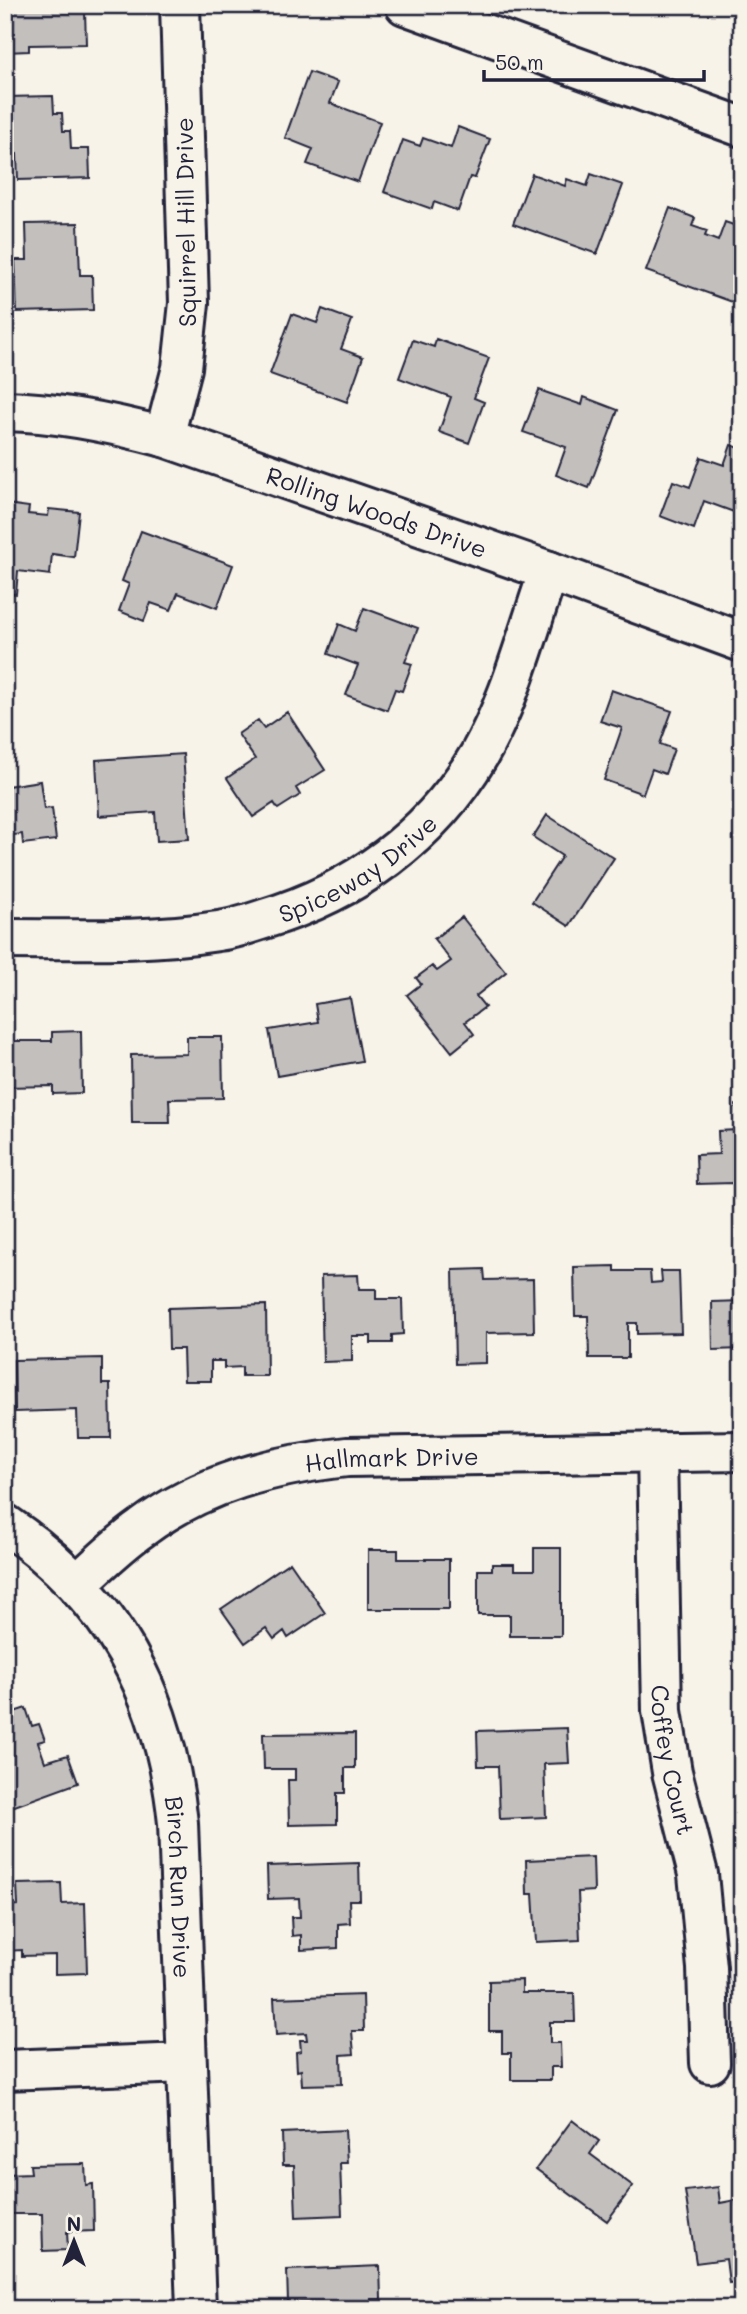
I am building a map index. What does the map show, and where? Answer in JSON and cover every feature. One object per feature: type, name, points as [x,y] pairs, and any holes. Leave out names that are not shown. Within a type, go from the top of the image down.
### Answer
[{"type":"street","name":"Squirrel Hill Drive","points":[[164,437],[182,368],[189,303],[180,5]]},
{"type":"street","points":[[405,5],[742,127]]},
{"type":"street","name":"Rolling Woods Drive","points":[[5,411],[67,416],[124,426],[164,437],[549,571],[742,642]]},
{"type":"street","name":"Spiceway Drive","points":[[5,939],[104,938],[218,931],[321,900],[388,858],[435,816],[478,756],[507,693],[549,571]]},
{"type":"street","name":"Hallmark Drive","points":[[77,1584],[141,1528],[180,1503],[260,1471],[301,1462],[347,1457],[742,1451]]},
{"type":"street","name":"Coffey Court","points":[[657,1453],[662,1711],[672,1772],[698,1874],[707,1968],[710,2063]]},
{"type":"street","name":"Birch Run Drive","points":[[5,1524],[39,1547],[77,1584],[117,1636],[148,1692],[161,1727],[169,1760],[178,1823],[196,2309]]},
{"type":"street","points":[[5,2070],[186,2063]]},
{"type":"building","points":[[5,5],[64,5],[64,12],[85,11],[86,44],[29,45],[29,51],[5,52]]},
{"type":"building","points":[[309,72],[338,82],[330,103],[380,122],[358,182],[307,164],[313,149],[285,138]]},
{"type":"building","points":[[53,96],[54,113],[62,113],[63,131],[70,131],[71,149],[89,149],[90,178],[18,180],[17,154],[5,154],[5,97]]},
{"type":"building","points":[[458,127],[490,139],[475,178],[470,177],[458,211],[434,202],[432,209],[384,192],[403,140],[420,146],[423,138],[451,148]]},
{"type":"building","points":[[532,174],[565,186],[567,179],[587,186],[591,174],[623,185],[597,254],[513,224]]},
{"type":"building","points":[[670,208],[695,218],[692,226],[707,231],[705,236],[718,241],[725,222],[742,228],[742,294],[738,304],[646,271]]},
{"type":"building","points":[[78,223],[80,275],[92,275],[93,310],[17,312],[15,260],[27,260],[26,224]]},
{"type":"building","points":[[322,309],[352,320],[341,349],[363,357],[347,402],[270,374],[292,314],[317,323]]},
{"type":"building","points":[[436,339],[489,358],[474,398],[484,402],[469,443],[439,432],[451,397],[399,378],[413,340],[434,347]]},
{"type":"building","points":[[539,390],[582,405],[584,397],[618,410],[589,488],[556,475],[566,447],[523,432]]},
{"type":"building","points":[[731,445],[742,449],[742,515],[704,501],[694,529],[660,516],[673,481],[690,487],[701,457],[724,465]]},
{"type":"building","points":[[7,504],[29,507],[28,514],[48,516],[49,509],[79,512],[74,557],[52,554],[50,575],[18,571],[16,594],[5,593]]},
{"type":"building","points":[[141,531],[233,565],[217,608],[178,593],[171,610],[151,603],[144,621],[119,611],[129,584],[122,581]]},
{"type":"building","points":[[364,608],[418,628],[405,662],[412,664],[402,691],[395,689],[387,710],[346,695],[358,665],[328,654],[339,624],[355,631]]},
{"type":"building","points":[[611,690],[672,711],[660,744],[674,749],[665,774],[652,769],[643,794],[604,780],[622,728],[600,721]]},
{"type":"building","points":[[287,712],[325,770],[296,788],[300,795],[278,809],[274,803],[253,817],[227,778],[255,759],[238,734],[258,720],[264,728]]},
{"type":"building","points":[[183,754],[189,839],[157,841],[155,812],[99,816],[96,760]]},
{"type":"building","points":[[5,777],[7,786],[40,781],[44,809],[52,808],[56,840],[23,844],[22,834],[5,836]]},
{"type":"building","points":[[547,815],[614,858],[569,926],[532,902],[562,856],[533,837]]},
{"type":"building","points":[[462,917],[506,972],[476,996],[485,1007],[465,1022],[474,1034],[452,1052],[407,995],[421,984],[416,978],[432,966],[437,971],[451,961],[434,939]]},
{"type":"building","points":[[350,998],[362,1061],[277,1076],[269,1030],[318,1022],[315,1004]]},
{"type":"building","points":[[81,1031],[82,1093],[53,1094],[53,1086],[5,1087],[5,1041],[52,1041],[52,1032]]},
{"type":"building","points":[[187,1037],[222,1037],[223,1098],[169,1099],[170,1123],[132,1123],[131,1055],[187,1054]]},
{"type":"building","points":[[742,1104],[742,1192],[734,1192],[733,1183],[697,1184],[696,1155],[719,1154],[718,1131],[737,1130],[736,1105]]},
{"type":"building","points":[[615,1266],[615,1271],[650,1271],[651,1283],[662,1282],[661,1271],[679,1271],[681,1333],[637,1334],[637,1323],[628,1323],[628,1358],[589,1358],[588,1316],[575,1316],[574,1267]]},
{"type":"building","points":[[484,1269],[485,1280],[533,1279],[534,1332],[486,1333],[486,1363],[455,1364],[453,1270]]},
{"type":"building","points":[[358,1275],[359,1289],[376,1289],[376,1299],[402,1299],[403,1334],[392,1335],[392,1343],[371,1343],[371,1336],[352,1336],[352,1361],[323,1362],[321,1276]]},
{"type":"building","points":[[742,1301],[742,1349],[713,1350],[712,1302]]},
{"type":"building","points":[[266,1305],[267,1376],[242,1376],[242,1367],[224,1368],[224,1361],[211,1361],[211,1381],[184,1381],[183,1349],[169,1349],[168,1308]]},
{"type":"building","points":[[102,1358],[102,1384],[110,1384],[111,1438],[78,1438],[77,1410],[15,1412],[14,1360]]},
{"type":"building","points":[[534,1548],[561,1548],[561,1636],[510,1636],[510,1615],[478,1615],[478,1570],[492,1570],[492,1564],[514,1564],[514,1570],[534,1570]]},
{"type":"building","points":[[368,1550],[398,1550],[398,1559],[449,1559],[449,1609],[368,1609]]},
{"type":"building","points":[[290,1562],[325,1613],[288,1638],[284,1631],[274,1639],[266,1628],[245,1643],[221,1609]]},
{"type":"building","points":[[26,1708],[32,1726],[39,1724],[45,1740],[38,1742],[45,1762],[68,1755],[78,1783],[12,1807],[5,1786],[5,1715]]},
{"type":"building","points":[[567,1728],[569,1763],[544,1764],[546,1817],[500,1819],[498,1766],[478,1766],[477,1731]]},
{"type":"building","points":[[355,1733],[355,1768],[345,1768],[345,1793],[337,1793],[337,1824],[289,1825],[288,1780],[295,1780],[295,1769],[264,1769],[263,1734]]},
{"type":"building","points":[[593,1857],[594,1891],[578,1892],[580,1940],[536,1942],[533,1894],[527,1894],[526,1860]]},
{"type":"building","points":[[359,1863],[360,1900],[349,1900],[350,1923],[338,1924],[338,1948],[301,1950],[301,1935],[292,1936],[291,1917],[300,1917],[299,1898],[268,1899],[267,1866]]},
{"type":"building","points":[[61,1883],[62,1904],[85,1903],[87,1973],[55,1974],[55,1955],[22,1956],[22,1950],[5,1951],[5,1906],[18,1905],[17,1884]]},
{"type":"building","points":[[522,1980],[522,1993],[574,1993],[575,2022],[550,2022],[550,2043],[560,2043],[561,2067],[551,2067],[551,2080],[511,2080],[511,2053],[502,2053],[502,2031],[489,2031],[489,1981]]},
{"type":"building","points":[[363,1995],[364,2031],[352,2031],[354,2054],[341,2055],[342,2084],[302,2085],[301,2070],[297,2071],[296,2052],[301,2051],[300,2040],[307,2040],[306,2033],[276,2035],[274,1998]]},
{"type":"building","points":[[572,2120],[599,2141],[590,2154],[633,2186],[607,2221],[536,2169]]},
{"type":"building","points":[[345,2130],[347,2163],[340,2163],[342,2215],[296,2217],[294,2165],[283,2165],[282,2133]]},
{"type":"building","points":[[85,2164],[86,2185],[93,2184],[94,2231],[67,2232],[68,2250],[43,2251],[42,2214],[5,2214],[5,2174],[31,2173],[30,2165]]},
{"type":"building","points":[[718,2187],[720,2203],[736,2200],[737,2208],[742,2207],[742,2281],[729,2283],[726,2259],[696,2263],[685,2191]]},
{"type":"building","points":[[380,2266],[381,2299],[371,2299],[372,2309],[321,2309],[321,2302],[288,2303],[287,2270]]}]
